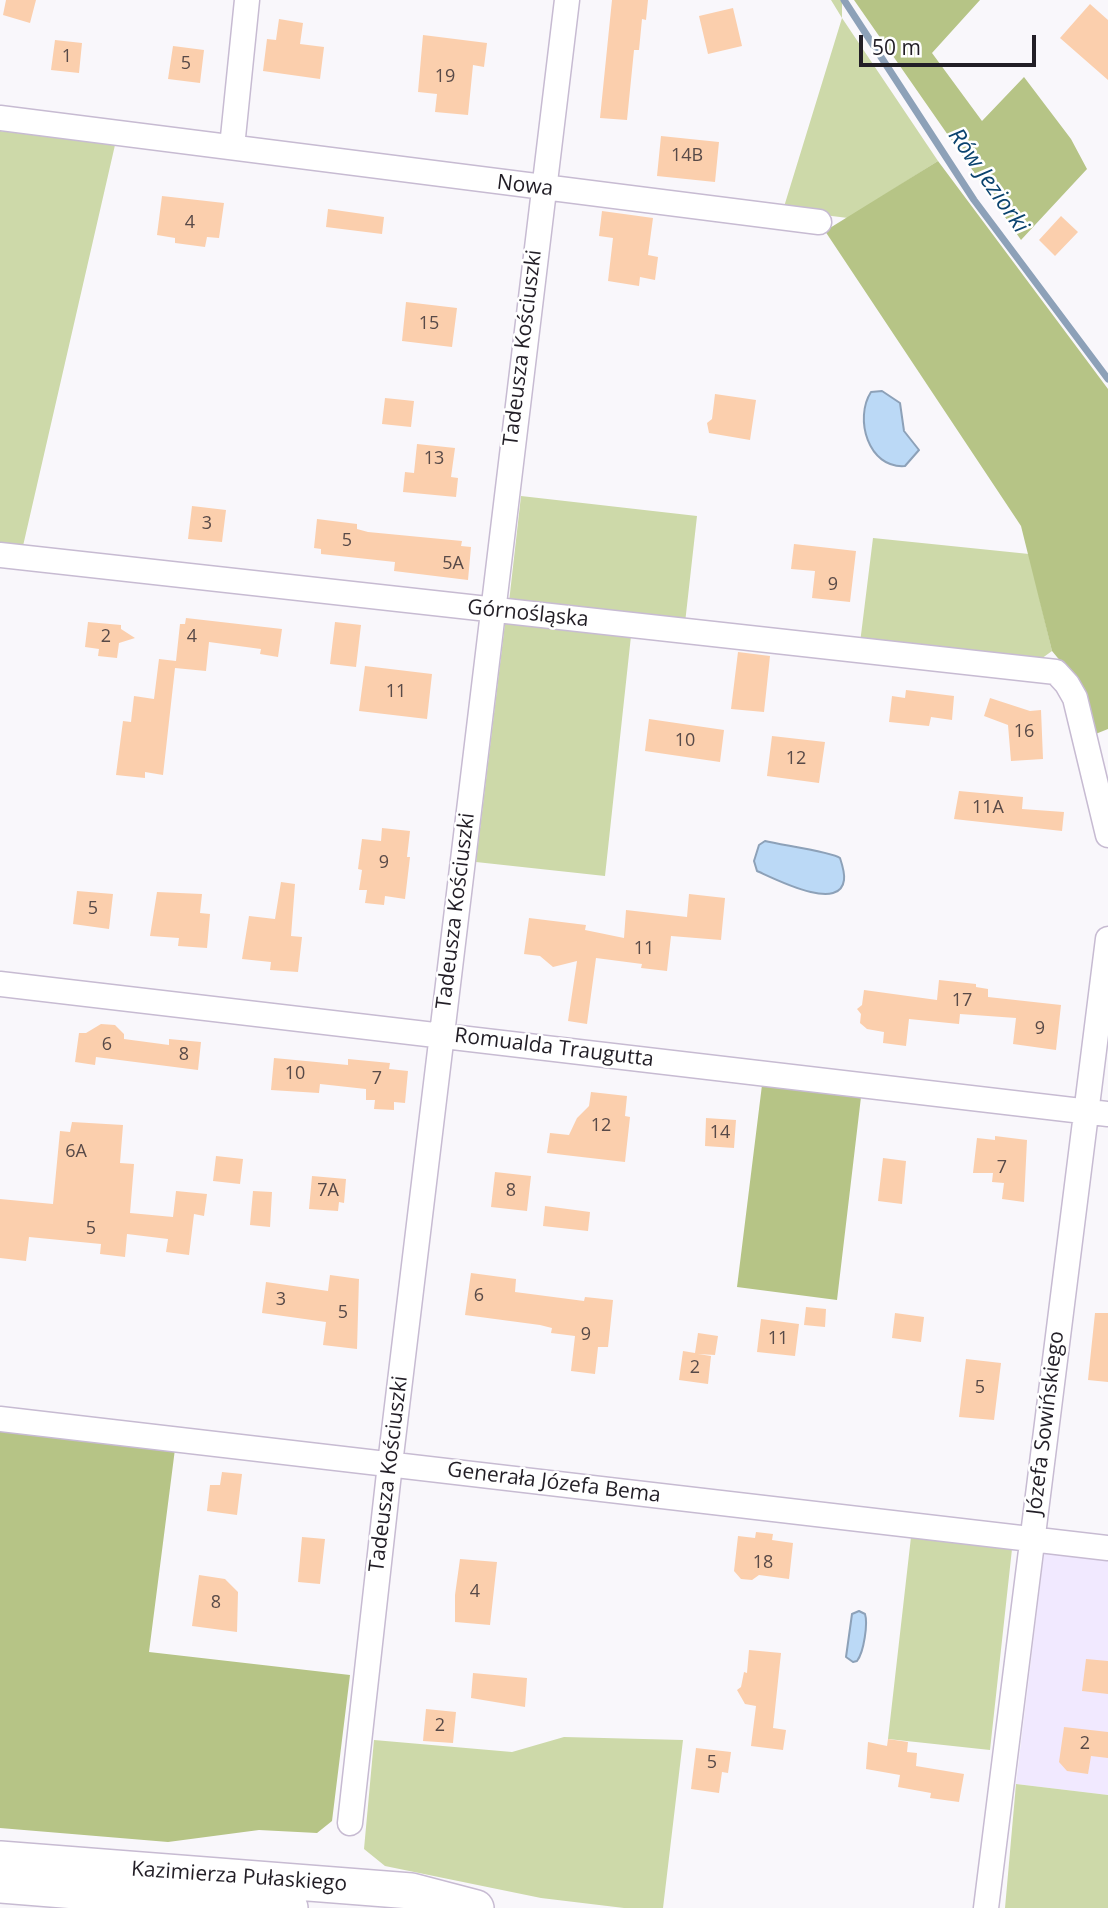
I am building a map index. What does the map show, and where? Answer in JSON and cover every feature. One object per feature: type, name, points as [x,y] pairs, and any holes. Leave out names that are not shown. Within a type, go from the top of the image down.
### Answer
[{"type":"main road","name":"Kazimierza Pułaskiego","points":[[0,1859],[384,1888],[411,1891],[476,1908]]},
{"type":"main road","name":"Kazimierza Pułaskiego","points":[[0,1885],[290,1908]]},
{"type":"street","points":[[232,147],[247,0]]},
{"type":"street","name":"Tadeusza Kościuszki","points":[[350,1823],[441,1035],[567,0]]},
{"type":"street","name":"Nowa","points":[[0,118],[819,222]]},
{"type":"street","name":"Górnośląska","points":[[0,555],[1056,672],[1068,684],[1074,698],[1108,835]]},
{"type":"street","name":"Józefa Sowińskiego","points":[[986,1908],[1032,1539],[1096,1113],[1108,939]]},
{"type":"street","name":"Romualda Traugutta","points":[[0,984],[1096,1113]]},
{"type":"street","name":"Generała Józefa Bema","points":[[0,1419],[1108,1548]]},
{"type":"shaded area","points":[[1044,1553],[1108,1560],[1108,1795],[1016,1784]]},
{"type":"green space","points":[[831,0],[842,0],[842,18]]},
{"type":"green space","points":[[854,0],[980,0],[932,53],[982,121],[1024,77],[1071,139],[1087,169],[1021,240]]},
{"type":"green space","points":[[842,18],[938,161],[848,218],[783,210]]},
{"type":"green space","points":[[0,131],[115,145],[23,546],[0,544]]},
{"type":"green space","points":[[938,161],[1108,389],[1108,729],[1093,735],[1077,681],[1052,651],[1021,526],[825,231]]},
{"type":"green space","points":[[521,496],[697,516],[685,623],[509,602]]},
{"type":"green space","points":[[873,538],[1029,554],[1052,651],[1034,664],[860,643]]},
{"type":"green space","points":[[505,623],[631,636],[605,876],[476,862]]},
{"type":"green space","points":[[762,1085],[861,1097],[837,1300],[737,1287]]},
{"type":"green space","points":[[0,1430],[175,1449],[149,1652],[350,1675],[332,1821],[317,1833],[259,1830],[168,1842],[0,1828]]},
{"type":"green space","points":[[911,1537],[1012,1549],[990,1750],[888,1739]]},
{"type":"green space","points":[[564,1737],[683,1740],[663,1908],[624,1908],[541,1898],[385,1866],[364,1849],[374,1740],[512,1752]]},
{"type":"green space","points":[[1016,1784],[1108,1795],[1108,1908],[1005,1908]]},
{"type":"water","points":[[882,391],[900,403],[904,431],[919,450],[905,466],[892,465],[882,459],[868,440],[864,415],[866,403],[871,392]]},
{"type":"water","points":[[765,841],[840,858],[844,880],[840,889],[831,894],[819,894],[791,886],[757,871],[754,861],[759,845]]},
{"type":"water","points":[[859,1611],[865,1614],[866,1630],[859,1657],[853,1662],[846,1657],[852,1614]]},
{"type":"building","points":[[6,0],[36,0],[30,23],[3,15]]},
{"type":"building","points":[[612,0],[648,0],[646,20],[642,19],[639,50],[634,50],[627,120],[600,118]]},
{"type":"building","points":[[1090,4],[1108,20],[1108,80],[1060,38]]},
{"type":"building","points":[[733,8],[742,46],[708,54],[699,16]]},
{"type":"building","points":[[279,19],[303,23],[300,44],[324,47],[320,79],[263,71],[267,39],[276,40]]},
{"type":"building","points":[[423,35],[487,43],[484,67],[473,65],[468,115],[435,112],[437,94],[418,92]]},
{"type":"building","points":[[55,40],[82,43],[79,73],[51,70]]},
{"type":"building","points":[[173,46],[204,50],[200,83],[168,79]]},
{"type":"building","points":[[661,136],[719,142],[715,182],[657,176]]},
{"type":"building","points":[[162,196],[224,203],[219,238],[207,237],[205,247],[175,243],[175,238],[157,235]]},
{"type":"building","points":[[328,209],[384,217],[382,234],[326,227]]},
{"type":"building","points":[[602,211],[653,218],[648,255],[658,257],[655,280],[640,277],[639,286],[608,281],[613,238],[599,236]]},
{"type":"building","points":[[1061,216],[1078,232],[1055,256],[1039,240]]},
{"type":"building","points":[[406,302],[457,308],[452,347],[402,341]]},
{"type":"building","points":[[715,394],[756,400],[750,440],[709,433],[707,423],[712,419]]},
{"type":"building","points":[[385,398],[414,401],[411,427],[382,424]]},
{"type":"building","points":[[417,444],[455,448],[451,477],[458,478],[456,497],[403,492],[405,472],[414,473]]},
{"type":"building","points":[[192,506],[226,510],[222,542],[188,539]]},
{"type":"building","points":[[317,519],[357,524],[357,529],[368,532],[462,541],[461,546],[471,547],[468,580],[394,571],[395,562],[321,554],[321,549],[314,548]]},
{"type":"building","points":[[794,544],[856,551],[850,602],[812,598],[815,571],[791,569]]},
{"type":"building","points":[[186,618],[282,629],[278,657],[260,654],[261,649],[209,642],[206,671],[175,668],[163,775],[145,772],[145,778],[116,775],[123,721],[131,722],[134,696],[154,699],[159,659],[176,661],[180,624],[185,624]]},
{"type":"building","points":[[88,622],[121,625],[121,629],[135,638],[119,643],[117,658],[98,656],[99,649],[85,647]]},
{"type":"building","points":[[335,622],[361,625],[356,667],[330,664]]},
{"type":"building","points":[[738,652],[770,656],[764,712],[731,709]]},
{"type":"building","points":[[365,666],[432,674],[427,719],[359,711]]},
{"type":"building","points":[[906,690],[954,696],[952,720],[931,717],[929,726],[889,722],[892,696],[905,698]]},
{"type":"building","points":[[990,698],[1030,711],[1041,710],[1043,759],[1011,761],[1008,725],[984,716]]},
{"type":"building","points":[[649,719],[724,730],[720,762],[645,751]]},
{"type":"building","points":[[772,736],[825,742],[819,783],[767,776]]},
{"type":"building","points":[[959,791],[1023,797],[1022,809],[1064,812],[1062,831],[954,819]]},
{"type":"building","points":[[382,828],[410,831],[405,899],[385,896],[384,905],[365,903],[367,890],[359,890],[362,870],[358,869],[362,839],[381,841]]},
{"type":"building","points":[[281,882],[295,884],[291,936],[302,937],[298,972],[270,970],[271,962],[242,959],[249,916],[275,919]]},
{"type":"building","points":[[77,891],[113,894],[109,929],[73,924]]},
{"type":"building","points":[[157,892],[202,894],[200,913],[210,914],[207,948],[178,946],[179,938],[150,936]]},
{"type":"building","points":[[689,894],[725,898],[721,940],[671,936],[667,971],[641,968],[642,964],[596,958],[587,1024],[568,1021],[577,961],[553,967],[540,956],[524,954],[529,918],[586,925],[585,930],[624,938],[626,910],[687,917]]},
{"type":"building","points":[[939,980],[976,984],[976,987],[988,989],[988,997],[1061,1005],[1056,1050],[1013,1044],[1016,1018],[960,1014],[959,1024],[909,1019],[906,1046],[883,1043],[884,1032],[867,1029],[860,1023],[861,1014],[857,1009],[862,1005],[864,990],[937,1000]]},
{"type":"building","points":[[101,1024],[115,1025],[124,1034],[124,1039],[169,1045],[169,1039],[201,1042],[198,1070],[96,1057],[95,1065],[75,1062],[79,1033],[86,1033]]},
{"type":"building","points":[[274,1058],[348,1065],[348,1059],[390,1063],[389,1069],[408,1071],[405,1103],[394,1102],[394,1110],[374,1109],[375,1100],[366,1100],[366,1089],[320,1084],[319,1093],[271,1090]]},
{"type":"building","points":[[591,1092],[627,1096],[625,1116],[630,1117],[625,1162],[547,1153],[550,1133],[569,1135],[577,1118],[589,1106]]},
{"type":"building","points":[[706,1118],[736,1120],[734,1148],[705,1146]]},
{"type":"building","points":[[72,1122],[123,1125],[120,1163],[134,1164],[130,1213],[173,1217],[176,1191],[207,1194],[204,1216],[194,1214],[189,1255],[166,1252],[168,1239],[127,1234],[125,1257],[100,1254],[101,1244],[29,1237],[26,1261],[0,1258],[0,1199],[53,1204],[60,1131],[70,1132]]},
{"type":"building","points":[[995,1136],[1027,1140],[1024,1202],[1002,1199],[1004,1183],[992,1182],[993,1173],[973,1173],[977,1138],[995,1140]]},
{"type":"building","points":[[216,1156],[243,1159],[240,1184],[213,1181]]},
{"type":"building","points":[[883,1158],[906,1161],[902,1204],[878,1201]]},
{"type":"building","points":[[495,1172],[531,1176],[527,1211],[491,1207]]},
{"type":"building","points":[[312,1176],[346,1179],[344,1203],[339,1202],[338,1211],[309,1209]]},
{"type":"building","points":[[253,1191],[272,1192],[270,1227],[250,1225]]},
{"type":"building","points":[[545,1206],[590,1212],[588,1231],[543,1226]]},
{"type":"building","points":[[471,1273],[516,1279],[515,1292],[584,1301],[585,1297],[613,1300],[608,1347],[598,1347],[595,1374],[571,1371],[575,1336],[551,1333],[552,1328],[540,1325],[465,1315]]},
{"type":"building","points":[[330,1275],[359,1279],[357,1349],[323,1345],[326,1322],[262,1313],[266,1282],[328,1291]]},
{"type":"building","points":[[806,1307],[826,1309],[825,1327],[804,1325]]},
{"type":"building","points":[[895,1313],[924,1317],[921,1342],[892,1338]]},
{"type":"building","points":[[1095,1313],[1108,1313],[1108,1382],[1088,1380]]},
{"type":"building","points":[[761,1319],[799,1324],[795,1356],[757,1352]]},
{"type":"building","points":[[698,1333],[718,1336],[715,1355],[698,1354],[711,1356],[708,1384],[679,1380],[683,1351],[695,1353]]},
{"type":"building","points":[[966,1359],[1001,1363],[994,1420],[959,1417]]},
{"type":"building","points":[[222,1472],[242,1474],[237,1515],[207,1511],[210,1485],[220,1485]]},
{"type":"building","points":[[756,1532],[773,1534],[772,1540],[793,1543],[789,1579],[759,1575],[752,1580],[741,1579],[734,1571],[738,1536],[755,1538]]},
{"type":"building","points":[[302,1537],[325,1539],[320,1584],[298,1582]]},
{"type":"building","points":[[460,1559],[497,1562],[490,1625],[455,1622],[455,1595]]},
{"type":"building","points":[[199,1575],[225,1579],[238,1592],[237,1632],[192,1626]]},
{"type":"building","points":[[749,1650],[781,1653],[773,1728],[786,1730],[783,1750],[751,1746],[756,1706],[745,1704],[737,1690],[741,1687],[744,1672],[747,1673]]},
{"type":"building","points":[[1086,1659],[1108,1661],[1108,1694],[1082,1691]]},
{"type":"building","points":[[473,1673],[527,1678],[525,1707],[471,1698]]},
{"type":"building","points":[[426,1709],[456,1712],[453,1743],[423,1741]]},
{"type":"building","points":[[1064,1727],[1108,1732],[1108,1758],[1091,1756],[1088,1774],[1067,1771],[1059,1762]]},
{"type":"building","points":[[888,1739],[908,1742],[907,1752],[917,1753],[916,1766],[964,1774],[959,1802],[930,1798],[931,1793],[898,1787],[900,1775],[866,1769],[868,1742],[887,1746]]},
{"type":"building","points":[[696,1748],[731,1752],[728,1773],[722,1772],[719,1793],[691,1789]]},
{"type":"waterway","name":"Rów Jeziorki","points":[[844,0],[974,200],[1108,379]]}]
